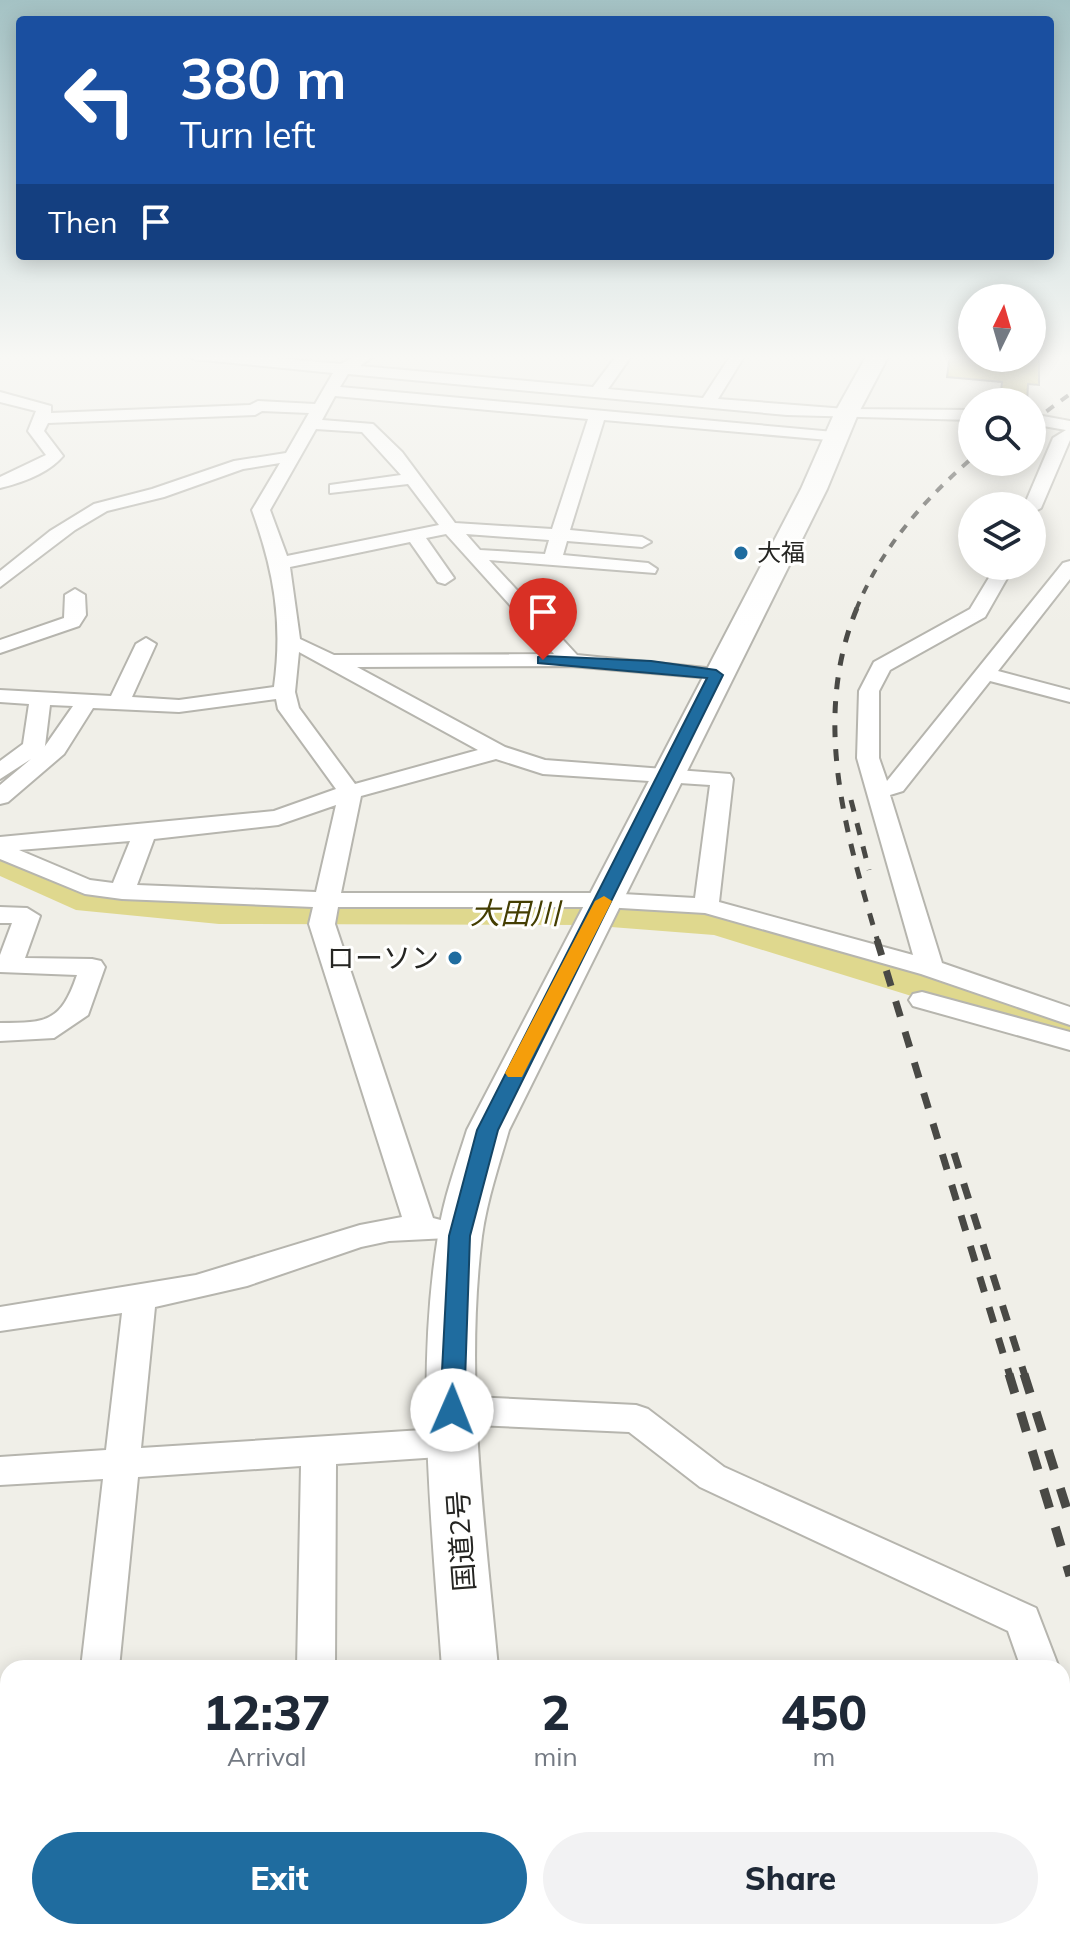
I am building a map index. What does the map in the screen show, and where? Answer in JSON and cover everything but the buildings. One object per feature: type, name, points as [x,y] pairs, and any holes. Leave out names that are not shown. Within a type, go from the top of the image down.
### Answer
[{"type":"highway","name":"国道2号","points":[[469,1660],[453,1426],[460,1236],[488,1130],[716,675],[837,446]]},
{"type":"highway","name":"国道2号","points":[[814,489],[836,466],[843,446]]},
{"type":"street","points":[[0,465],[45,465],[55,456],[47,446]]},
{"type":"street","points":[[300,446],[261,510],[280,563],[290,643],[284,692],[289,709],[350,792],[322,924],[420,1225]]},
{"type":"street","points":[[384,446],[413,478],[450,528],[571,660]]},
{"type":"street","points":[[556,547],[588,446]]},
{"type":"street","points":[[1039,492],[1058,446]]},
{"type":"street","points":[[0,581],[69,525],[96,509],[158,493],[206,473],[247,462],[293,458]]},
{"type":"street","points":[[0,474],[21,464]]},
{"type":"street","points":[[0,483],[21,464]]},
{"type":"street","points":[[336,489],[413,478]]},
{"type":"street","points":[[280,563],[450,528],[653,562]]},
{"type":"street","points":[[414,535],[445,578]]},
{"type":"street","points":[[477,557],[556,547],[642,542]]},
{"type":"street","points":[[878,791],[895,786],[1070,567]]},
{"type":"street","points":[[930,968],[868,758],[869,691],[881,666],[978,613],[997,580]]},
{"type":"street","points":[[0,647],[72,622],[76,615],[75,595]]},
{"type":"street","points":[[290,643],[303,646],[497,752],[543,767],[722,779],[706,906]]},
{"type":"street","points":[[118,704],[146,644]]},
{"type":"street","points":[[331,661],[571,660],[716,675]]},
{"type":"street","points":[[986,674],[1070,696]]},
{"type":"street","points":[[0,696],[118,704],[208,705],[284,692]]},
{"type":"street","points":[[0,772],[34,746],[40,699]]},
{"type":"street","points":[[0,797],[56,749],[87,701]]},
{"type":"street","points":[[0,844],[145,833],[278,818],[350,792],[497,752]]},
{"type":"street","points":[[122,892],[145,833]]},
{"type":"street","points":[[0,850],[85,887],[122,892],[328,900],[604,900],[706,906],[930,968],[1070,1016]]},
{"type":"street","points":[[0,915],[27,916],[4,966],[92,967],[79,1009],[44,1032],[0,1032]]},
{"type":"street","points":[[922,1000],[1070,1041]]},
{"type":"street","points":[[1033,1004],[1044,1002],[1070,1007]]},
{"type":"street","points":[[0,1319],[140,1299],[227,1281],[343,1242],[420,1225],[460,1236]]},
{"type":"street","points":[[101,1660],[140,1299]]},
{"type":"street","points":[[0,1471],[319,1450],[453,1426],[636,1419],[712,1477],[1023,1620],[1037,1660]]},
{"type":"street","points":[[316,1660],[319,1450]]},
{"type":"waterway","name":"大田川","points":[[0,863],[76,899],[219,913],[585,914],[714,924],[768,937],[1070,1032]]},
{"type":"railway","points":[[856,610],[891,546],[920,509],[958,471]]},
{"type":"railway","points":[[857,608],[843,650],[836,692],[835,734],[845,818],[878,942]]},
{"type":"railway","points":[[851,800],[869,870]]},
{"type":"railway","points":[[877,940],[1010,1376]]},
{"type":"railway","points":[[954,1153],[1025,1376]]},
{"type":"railway","points":[[1009,1374],[1070,1576]]},
{"type":"railway","points":[[1024,1374],[1070,1519]]},
{"type":"slow traffic","points":[[515,1073],[604,901]]},
{"type":"place","name":"大福","points":[[741,553]]},
{"type":"place","name":"ローソン","points":[[455,958]]},
{"type":"route","points":[[452,1410],[454,1312],[460,1236],[488,1130],[716,675],[651,666],[543,660]]}]
